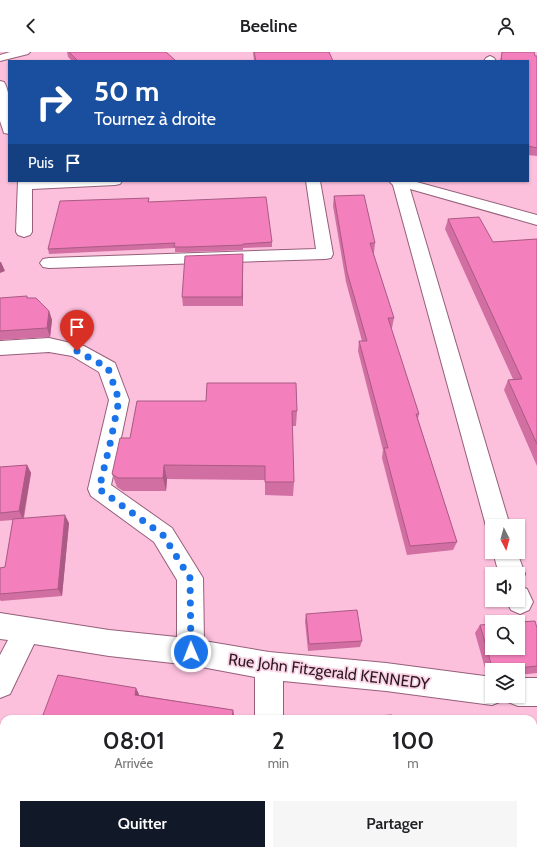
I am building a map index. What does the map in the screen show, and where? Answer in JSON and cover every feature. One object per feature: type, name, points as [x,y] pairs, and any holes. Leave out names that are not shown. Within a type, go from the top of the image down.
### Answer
[{"type":"street","points":[[0,58],[24,52]]},
{"type":"street","points":[[0,85],[2,115],[8,128]]},
{"type":"street","points":[[24,232],[25,183],[70,182]]},
{"type":"street","points":[[48,263],[325,254],[313,182]]},
{"type":"street","points":[[399,182],[496,519]]},
{"type":"street","points":[[403,182],[537,220]]},
{"type":"street","points":[[0,348],[50,345],[77,351],[108,368],[119,400],[99,489],[163,535],[190,578],[191,652]]},
{"type":"street","name":"Rue John Fitzgerald KENNEDY","points":[[0,626],[108,642],[191,652],[269,666],[386,677],[485,690]]},
{"type":"street","points":[[0,684],[27,629]]},
{"type":"street","points":[[269,666],[269,715]]},
{"type":"street","points":[[525,692],[537,692]]},
{"type":"building","points":[[69,52],[166,52],[175,60],[77,60]]},
{"type":"building","points":[[254,52],[329,52],[333,60],[256,60]]},
{"type":"building","points":[[502,52],[534,52],[535,56],[537,56],[537,148],[529,146],[529,60],[501,60]]},
{"type":"building","points":[[364,195],[375,243],[370,243],[394,318],[388,318],[419,414],[416,414],[457,542],[410,546],[384,448],[388,448],[359,341],[367,341],[347,272],[334,196]]},
{"type":"building","points":[[266,197],[272,242],[243,245],[187,247],[174,247],[175,243],[48,249],[60,201],[149,198],[148,202]]},
{"type":"building","points":[[479,217],[493,242],[537,239],[537,444],[508,380],[522,379],[448,219]]},
{"type":"building","points":[[243,254],[242,297],[182,297],[185,256]]},
{"type":"building","points":[[27,296],[27,298],[36,298],[49,311],[47,328],[0,331],[0,298]]},
{"type":"building","points":[[207,383],[296,383],[297,411],[292,411],[294,482],[265,482],[265,466],[164,465],[163,478],[118,478],[112,474],[120,438],[130,438],[137,401],[206,401]]},
{"type":"building","points":[[27,465],[19,511],[0,513],[0,467]]},
{"type":"building","points":[[65,515],[58,589],[0,594],[0,568],[5,567],[13,519]]},
{"type":"building","points":[[357,610],[362,641],[309,644],[306,614]]},
{"type":"building","points":[[535,621],[537,628],[537,666],[525,667],[525,663],[491,663],[489,655],[525,655],[525,622]]},
{"type":"building","points":[[480,625],[485,625],[485,642]]},
{"type":"building","points":[[58,675],[136,688],[135,695],[233,710],[232,715],[43,715]]},
{"type":"route","points":[[77,351],[108,368],[119,400],[99,489],[163,535],[190,578],[191,652]]}]
